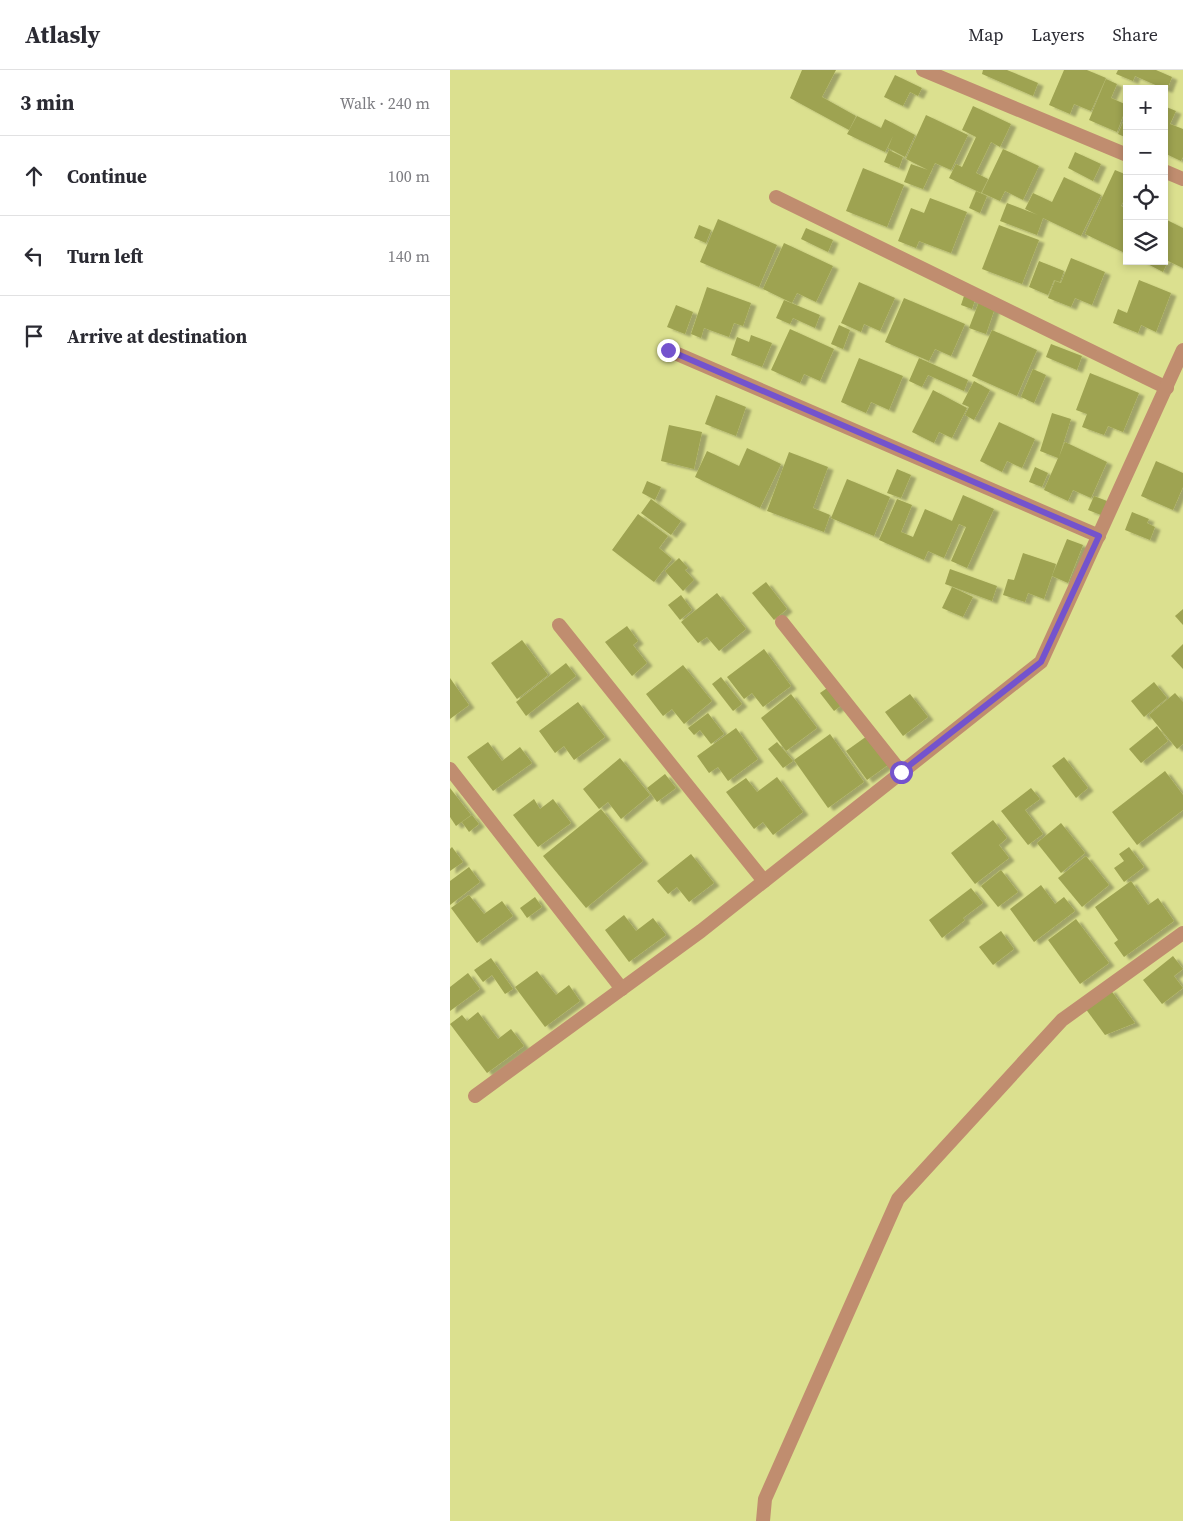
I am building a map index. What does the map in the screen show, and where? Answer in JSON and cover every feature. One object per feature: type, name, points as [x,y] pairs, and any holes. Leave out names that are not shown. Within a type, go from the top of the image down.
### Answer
[{"type":"street","points":[[923,70],[1123,153]]},
{"type":"street","points":[[1168,173],[1183,179]]},
{"type":"street","points":[[776,197],[1167,388]]},
{"type":"street","points":[[668,350],[1099,536]]},
{"type":"street","points":[[475,1096],[701,932],[1041,662],[1183,350]]},
{"type":"street","points":[[782,622],[901,772]]},
{"type":"street","points":[[559,625],[764,881]]},
{"type":"street","points":[[450,769],[622,989]]},
{"type":"street","points":[[763,1521],[764,1499],[898,1199],[1062,1020],[1183,933]]},
{"type":"building","points":[[802,70],[836,70],[822,97],[856,116],[849,130],[790,98]]},
{"type":"building","points":[[983,70],[1007,70],[1038,83],[1033,96],[982,74]]},
{"type":"building","points":[[1064,70],[1087,70],[1106,78],[1091,111],[1074,104],[1070,114],[1049,105]]},
{"type":"building","points":[[1118,70],[1156,70],[1172,77],[1168,87],[1168,85],[1156,85],[1135,76],[1133,81],[1116,74]]},
{"type":"building","points":[[895,75],[922,88],[918,96],[910,92],[903,106],[884,97]]},
{"type":"building","points":[[1106,79],[1117,84],[1111,98],[1123,103],[1123,116],[1117,132],[1089,120]]},
{"type":"building","points":[[973,106],[1011,124],[1000,147],[991,142],[976,173],[988,179],[981,193],[949,178],[956,164],[962,167],[976,137],[962,130]]},
{"type":"building","points":[[1168,108],[1176,111],[1170,124],[1183,129],[1183,157],[1181,161],[1168,155]]},
{"type":"building","points":[[926,115],[968,135],[951,170],[935,163],[923,189],[904,182],[911,164],[928,170],[906,159]]},
{"type":"building","points":[[857,116],[881,128],[885,119],[915,135],[905,157],[888,148],[893,136],[885,152],[847,134]]},
{"type":"building","points":[[1123,122],[1123,136],[1118,134]]},
{"type":"building","points":[[1003,149],[1039,166],[1023,200],[1005,191],[1000,201],[982,193]]},
{"type":"building","points":[[889,150],[903,157],[899,168],[884,162]]},
{"type":"building","points":[[1075,152],[1101,164],[1093,181],[1068,168]]},
{"type":"building","points":[[863,168],[904,185],[887,227],[846,211]]},
{"type":"building","points":[[1115,170],[1123,173],[1123,202],[1121,206],[1123,207],[1123,252],[1085,234]]},
{"type":"building","points":[[1064,177],[1101,195],[1081,236],[1043,218],[1037,235],[1000,221],[1007,203],[1038,215],[1025,209],[1033,193],[1052,202]]},
{"type":"building","points":[[976,191],[987,196],[980,213],[969,208]]},
{"type":"building","points":[[930,198],[967,212],[951,253],[919,241],[916,248],[898,241],[911,208],[924,213]]},
{"type":"building","points":[[718,219],[777,245],[759,287],[700,262]]},
{"type":"building","points":[[1168,220],[1183,228],[1183,268],[1168,261]]},
{"type":"building","points":[[699,225],[711,230],[706,243],[694,238]]},
{"type":"building","points":[[999,225],[1039,240],[1022,284],[982,269]]},
{"type":"building","points":[[806,228],[833,240],[828,252],[801,239]]},
{"type":"building","points":[[784,243],[833,266],[816,302],[797,293],[792,303],[763,289]]},
{"type":"building","points":[[1071,258],[1105,272],[1092,305],[1075,298],[1071,307],[1048,298],[1055,281],[1061,283]]},
{"type":"building","points":[[1039,261],[1064,271],[1060,282],[1054,280],[1048,295],[1029,287]]},
{"type":"building","points":[[1150,265],[1166,265],[1163,272]]},
{"type":"building","points":[[1139,280],[1171,293],[1156,332],[1141,325],[1138,333],[1113,323],[1118,309],[1127,313]]},
{"type":"building","points":[[859,282],[895,298],[880,331],[864,324],[861,332],[841,323]]},
{"type":"building","points":[[707,287],[751,303],[743,326],[734,323],[729,337],[704,328],[701,338],[691,334]]},
{"type":"building","points":[[964,296],[975,300],[972,309],[961,305]]},
{"type":"building","points":[[904,298],[965,324],[951,356],[935,349],[929,361],[885,342]]},
{"type":"building","points":[[784,300],[820,315],[815,328],[793,318],[790,324],[776,318]]},
{"type":"building","points":[[979,302],[995,308],[986,334],[969,328]]},
{"type":"building","points":[[676,305],[693,312],[685,334],[667,327]]},
{"type":"building","points":[[839,325],[850,330],[843,349],[831,344]]},
{"type":"building","points":[[790,329],[834,349],[820,381],[804,374],[800,383],[771,370]]},
{"type":"building","points":[[992,330],[1037,350],[1017,396],[972,376]]},
{"type":"building","points":[[751,335],[772,343],[762,367],[731,355],[737,337],[749,342]]},
{"type":"building","points":[[1051,344],[1082,356],[1077,370],[1046,357]]},
{"type":"building","points":[[859,358],[903,376],[889,410],[871,402],[866,413],[841,402]]},
{"type":"building","points":[[919,358],[968,380],[964,391],[928,375],[922,387],[909,381]]},
{"type":"building","points":[[1033,369],[1046,375],[1034,403],[1021,397]]},
{"type":"building","points":[[1090,373],[1139,393],[1123,432],[1108,426],[1104,435],[1082,427],[1087,414],[1076,410]]},
{"type":"building","points":[[974,381],[990,390],[974,420],[965,415],[969,407],[962,404]]},
{"type":"building","points":[[933,390],[967,408],[952,438],[939,432],[934,443],[912,432]]},
{"type":"building","points":[[716,395],[746,407],[736,436],[705,424]]},
{"type":"building","points":[[1052,413],[1071,419],[1059,457],[1065,442],[1107,462],[1091,498],[1073,490],[1068,501],[1044,490],[1058,458],[1040,451]]},
{"type":"building","points":[[999,422],[1035,439],[1022,468],[1007,461],[1002,472],[980,461]]},
{"type":"building","points":[[669,425],[702,432],[694,469],[661,461]]},
{"type":"building","points":[[747,448],[781,464],[760,508],[695,477],[707,451],[739,466]]},
{"type":"building","points":[[789,452],[828,467],[813,508],[830,515],[824,532],[767,511]]},
{"type":"building","points":[[1156,461],[1183,473],[1183,487],[1173,510],[1141,496]]},
{"type":"building","points":[[1035,467],[1048,473],[1042,487],[1029,482]]},
{"type":"building","points":[[897,469],[911,475],[901,498],[887,493]]},
{"type":"building","points":[[847,479],[890,497],[874,536],[831,518]]},
{"type":"building","points":[[647,481],[661,487],[655,500],[642,493]]},
{"type":"building","points":[[963,495],[994,509],[967,568],[951,561],[966,527],[959,524],[944,558],[928,551],[924,560],[879,540],[897,499],[912,505],[901,532],[913,537],[925,509],[952,521]]},
{"type":"building","points":[[1094,496],[1107,501],[1101,515],[1088,510]]},
{"type":"building","points":[[651,499],[681,521],[671,535],[641,513]]},
{"type":"building","points":[[1132,512],[1149,519],[1147,523],[1155,527],[1150,540],[1125,530]]},
{"type":"building","points":[[638,514],[668,536],[659,548],[672,559],[654,582],[612,550]]},
{"type":"building","points":[[1067,539],[1083,545],[1068,583],[1052,576]]},
{"type":"building","points":[[1023,553],[1056,564],[1044,599],[1028,593],[1025,602],[1003,595],[1008,579],[1014,580]]},
{"type":"building","points":[[679,558],[688,568],[685,570],[694,580],[683,591],[665,571]]},
{"type":"building","points":[[950,569],[997,586],[992,601],[945,584]]},
{"type":"building","points":[[766,582],[787,609],[774,620],[752,593]]},
{"type":"building","points":[[952,587],[973,597],[963,617],[942,608]]},
{"type":"building","points":[[717,593],[746,629],[719,651],[707,637],[698,643],[681,622]]},
{"type":"building","points":[[681,595],[692,610],[680,620],[668,605]]},
{"type":"building","points":[[1183,609],[1183,625],[1175,616]]},
{"type":"building","points":[[627,626],[638,641],[633,645],[647,663],[632,676],[605,642]]},
{"type":"building","points":[[522,640],[548,675],[517,699],[491,663]]},
{"type":"building","points":[[1183,644],[1183,669],[1171,656]]},
{"type":"building","points":[[764,649],[791,686],[763,707],[752,693],[744,699],[727,677]]},
{"type":"building","points":[[566,663],[576,676],[526,716],[516,702]]},
{"type":"building","points":[[683,665],[712,701],[684,724],[672,709],[663,716],[646,694]]},
{"type":"building","points":[[721,677],[742,704],[733,711],[712,684]]},
{"type":"building","points":[[450,678],[469,705],[450,719]]},
{"type":"building","points":[[1154,682],[1167,698],[1144,717],[1131,701]]},
{"type":"building","points":[[830,686],[843,704],[834,711],[820,693]]},
{"type":"building","points":[[1175,693],[1183,702],[1183,744],[1177,749],[1149,715]]},
{"type":"building","points":[[791,694],[817,728],[786,751],[761,718]]},
{"type":"building","points":[[910,694],[928,717],[903,736],[885,712]]},
{"type":"building","points":[[578,702],[605,737],[574,760],[564,746],[555,753],[539,731]]},
{"type":"building","points":[[708,713],[724,734],[711,744],[700,730],[694,735],[688,728]]},
{"type":"building","points":[[1157,726],[1168,741],[1141,763],[1129,749]]},
{"type":"building","points":[[736,728],[758,759],[728,781],[718,767],[709,773],[697,756]]},
{"type":"building","points":[[830,734],[864,782],[828,808],[794,760]]},
{"type":"building","points":[[867,736],[888,765],[867,780],[846,751]]},
{"type":"building","points":[[488,742],[502,761],[520,747],[532,763],[493,791],[467,757]]},
{"type":"building","points":[[777,742],[793,761],[783,768],[768,749]]},
{"type":"building","points":[[1064,757],[1088,788],[1076,798],[1052,766]]},
{"type":"building","points":[[620,758],[650,795],[621,819],[608,802],[599,809],[583,789]]},
{"type":"building","points":[[1165,771],[1183,795],[1183,810],[1137,845],[1112,812]]},
{"type":"building","points":[[665,774],[676,788],[657,802],[647,788]]},
{"type":"building","points":[[777,777],[803,812],[773,835],[763,822],[754,829],[726,792],[746,778],[757,792]]},
{"type":"building","points":[[450,788],[471,815],[456,826],[450,817]]},
{"type":"building","points":[[1031,788],[1040,799],[1025,810],[1043,834],[1028,845],[1001,811]]},
{"type":"building","points":[[534,799],[540,809],[553,799],[571,823],[538,847],[513,815]]},
{"type":"building","points":[[601,809],[643,861],[586,908],[543,856]]},
{"type":"building","points":[[472,815],[479,824],[469,832],[462,822]]},
{"type":"building","points":[[993,820],[1007,838],[999,845],[1009,858],[975,884],[951,853]]},
{"type":"building","points":[[1061,823],[1085,853],[1061,873],[1037,843]]},
{"type":"building","points":[[452,847],[463,862],[450,871],[450,849]]},
{"type":"building","points":[[1129,847],[1144,867],[1124,882],[1114,868],[1124,861],[1119,854]]},
{"type":"building","points":[[691,854],[714,883],[689,902],[677,887],[668,894],[657,881]]},
{"type":"building","points":[[1086,856],[1109,885],[1082,907],[1058,878]]},
{"type":"building","points":[[469,867],[480,882],[450,905],[450,881]]},
{"type":"building","points":[[1001,870],[1018,892],[998,907],[981,886]]},
{"type":"building","points":[[1131,881],[1148,905],[1158,898],[1174,921],[1124,957],[1114,943],[1118,940],[1095,907]]},
{"type":"building","points":[[1041,885],[1055,904],[1064,897],[1075,911],[1034,942],[1010,909]]},
{"type":"building","points":[[971,888],[983,903],[963,918],[965,920],[942,938],[929,920]]},
{"type":"building","points":[[469,895],[484,914],[502,901],[513,916],[477,943],[451,908]]},
{"type":"building","points":[[535,897],[542,907],[527,918],[520,908]]},
{"type":"building","points":[[624,915],[636,931],[653,918],[666,935],[629,962],[605,930]]},
{"type":"building","points":[[1076,919],[1109,963],[1080,984],[1048,940]]},
{"type":"building","points":[[1001,931],[1014,949],[993,965],[979,947]]},
{"type":"building","points":[[1173,956],[1183,969],[1174,976],[1183,988],[1162,1004],[1143,980]]},
{"type":"building","points":[[491,958],[513,989],[505,994],[492,975],[483,982],[474,970]]},
{"type":"building","points":[[537,971],[556,995],[569,985],[580,1001],[545,1027],[515,987]]},
{"type":"building","points":[[468,973],[480,989],[450,1011],[450,987]]},
{"type":"building","points":[[1110,989],[1135,1023],[1105,1035],[1085,1008]]},
{"type":"building","points":[[478,1012],[498,1039],[511,1029],[524,1046],[487,1073],[450,1024],[462,1015],[467,1021]]},
{"type":"route","points":[[668,350],[1099,536],[1041,662],[901,772]]}]
